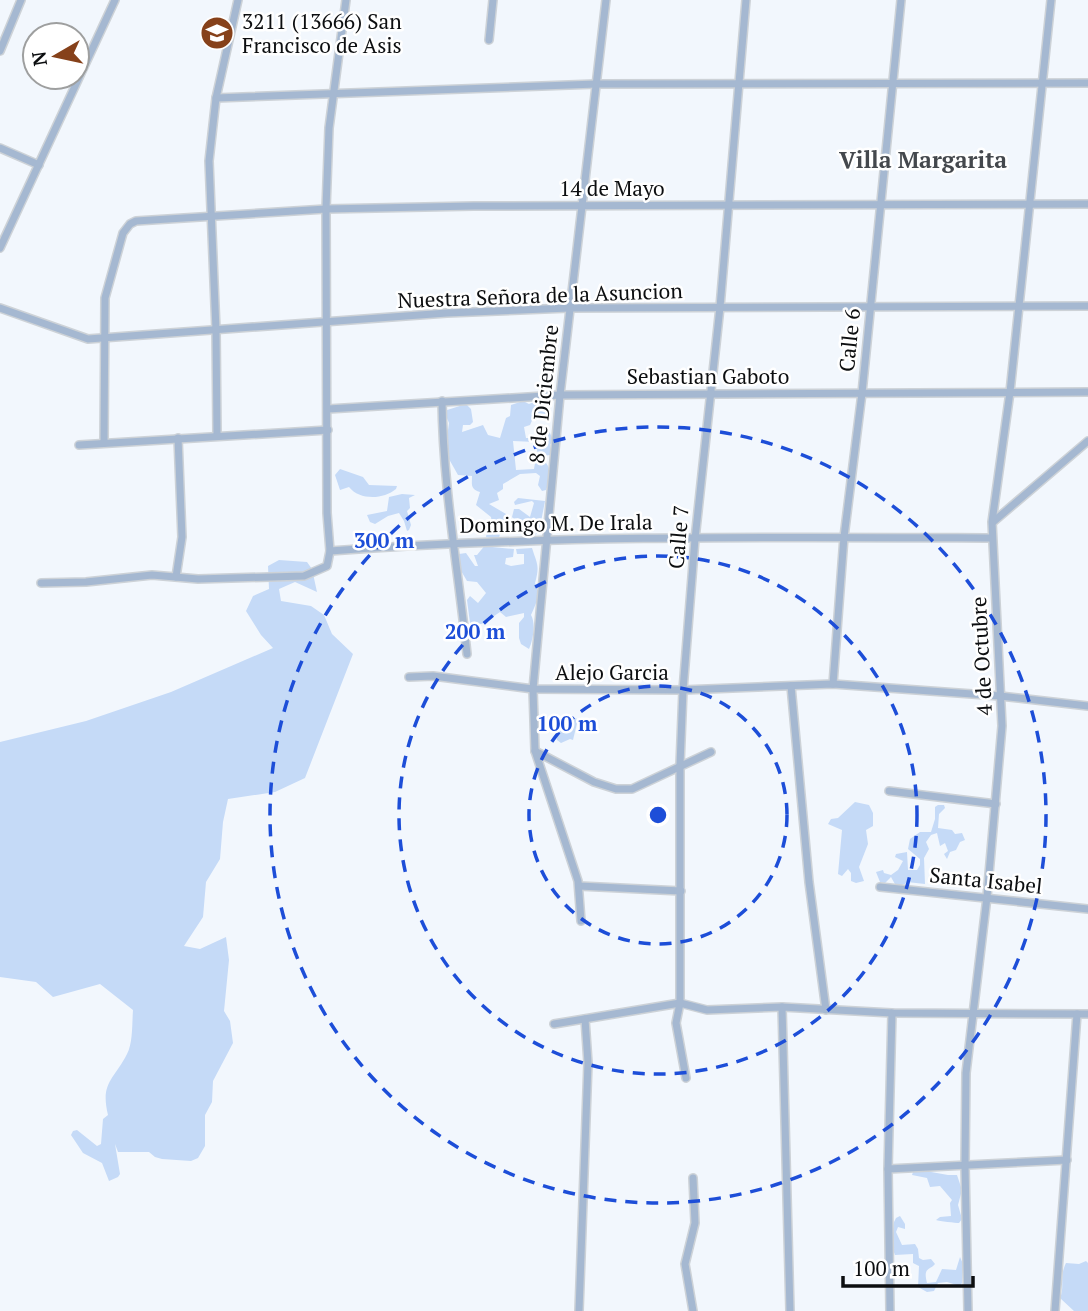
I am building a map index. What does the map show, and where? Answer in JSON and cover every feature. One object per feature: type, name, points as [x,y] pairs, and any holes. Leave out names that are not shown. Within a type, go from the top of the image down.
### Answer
[{"type":"street","points":[[0,51],[21,0]]},
{"type":"street","points":[[0,247],[115,0]]},
{"type":"street","points":[[217,435],[209,161],[216,98],[238,0]]},
{"type":"street","points":[[41,583],[86,582],[152,575],[304,576],[327,566],[330,551],[327,513],[326,209],[329,128],[346,0]]},
{"type":"street","points":[[489,40],[493,0]]},
{"type":"street","name":"8 de Diciembre","points":[[581,921],[579,886],[535,751],[533,688],[569,308],[606,0]]},
{"type":"street","name":"Calle 7","points":[[686,1078],[676,1023],[680,1003],[680,765],[683,690],[746,0]]},
{"type":"street","name":"Calle 6","points":[[833,684],[844,537],[862,393],[901,0]]},
{"type":"street","name":"4 de Octubre","points":[[968,1311],[965,1087],[987,897],[1002,726],[992,522],[1010,392],[1051,0]]},
{"type":"street","points":[[216,98],[596,85],[1088,83]]},
{"type":"street","points":[[0,148],[39,165]]},
{"type":"street","name":"14 de Mayo","points":[[104,339],[105,298],[122,233],[136,221],[326,209],[1088,204]]},
{"type":"street","name":"Nuestra Señora de la Asuncion","points":[[0,309],[88,339],[104,339],[328,321],[569,308],[1088,306]]},
{"type":"street","points":[[104,339],[104,443]]},
{"type":"street","name":"Sebastian Gaboto","points":[[328,409],[560,395],[1088,392]]},
{"type":"street","points":[[442,401],[447,497],[455,542],[467,654]]},
{"type":"street","points":[[79,444],[328,430]]},
{"type":"street","points":[[176,577],[182,537],[178,438]]},
{"type":"street","points":[[992,522],[1088,441]]},
{"type":"street","name":"Domingo M. De Irala","points":[[330,551],[455,542],[844,537],[992,538]]},
{"type":"street","name":"Alejo Garcia","points":[[408,677],[433,676],[533,688],[683,690],[833,684],[1088,705]]},
{"type":"street","points":[[791,686],[809,882],[826,1010]]},
{"type":"street","points":[[535,751],[594,782],[616,789],[632,789],[711,752]]},
{"type":"street","points":[[889,791],[996,804]]},
{"type":"street","points":[[579,886],[681,891]]},
{"type":"street","name":"Santa Isabel","points":[[880,887],[1088,909]]},
{"type":"street","points":[[554,1024],[680,1003],[707,1010],[782,1007],[892,1013],[1088,1014]]},
{"type":"street","points":[[782,1007],[790,1311]]},
{"type":"street","points":[[890,1311],[888,1169],[892,1013]]},
{"type":"street","points":[[1055,1311],[1077,1014]]},
{"type":"street","points":[[579,1311],[587,1063],[585,1019]]},
{"type":"street","points":[[888,1169],[1067,1160]]},
{"type":"street","points":[[693,1178],[695,1223],[685,1264],[693,1311]]},
{"type":"shaded area","points":[[523,401],[529,404],[540,403],[549,410],[545,416],[534,416],[530,425],[524,427],[526,438],[542,438],[543,428],[548,428],[554,443],[550,444],[550,455],[542,456],[538,454],[535,442],[513,441],[516,470],[534,469],[535,463],[546,463],[548,483],[546,490],[542,491],[538,485],[540,476],[536,473],[520,474],[503,484],[503,489],[497,493],[499,500],[489,504],[506,514],[507,529],[500,533],[499,539],[486,537],[492,524],[491,517],[476,505],[480,492],[473,488],[472,476],[458,475],[445,452],[449,423],[444,411],[466,404],[471,409],[473,422],[463,425],[462,432],[483,425],[488,435],[500,438],[506,418],[510,416],[511,405]]},
{"type":"shaded area","points":[[340,469],[363,477],[369,485],[397,486],[391,493],[378,497],[359,494],[349,487],[340,490],[335,475]]},
{"type":"shaded area","points":[[415,495],[409,498],[409,530],[407,531],[399,513],[375,524],[370,522],[367,515],[387,511],[389,497]]},
{"type":"shaded area","points":[[518,498],[545,501],[539,532],[534,536],[522,534],[512,517],[514,509],[519,509],[530,517],[534,503],[532,501],[515,505],[514,502]]},
{"type":"shaded area","points":[[486,544],[514,549],[513,557],[506,558],[505,564],[511,566],[524,564],[524,554],[517,554],[516,549],[532,548],[537,565],[535,583],[538,595],[531,615],[533,632],[529,649],[521,644],[519,638],[519,623],[524,613],[506,617],[500,612],[482,624],[470,623],[467,600],[470,596],[478,603],[486,593],[477,582],[467,581],[460,569],[459,554],[466,553],[475,566],[478,566],[474,555]]},
{"type":"shaded area","points":[[279,560],[307,562],[312,569],[317,592],[295,582],[279,589],[281,601],[311,606],[324,615],[332,634],[353,654],[305,778],[275,792],[228,799],[220,859],[206,882],[203,917],[184,946],[200,949],[226,937],[229,960],[224,1011],[230,1021],[233,1043],[213,1081],[212,1102],[205,1115],[205,1146],[198,1158],[191,1161],[162,1159],[149,1152],[118,1152],[115,1144],[120,1174],[109,1181],[102,1163],[83,1153],[71,1135],[77,1130],[97,1146],[101,1144],[103,1119],[108,1115],[107,1088],[129,1049],[133,1010],[100,984],[53,997],[36,982],[0,977],[0,742],[86,721],[171,692],[273,648],[246,611],[253,596],[269,589],[268,566]]},
{"type":"shaded area","points":[[539,716],[540,722],[561,722],[564,716],[578,719],[573,740],[561,743],[557,740],[554,727],[536,728],[536,717]]},
{"type":"shaded area","points":[[855,802],[869,805],[873,813],[873,826],[866,830],[868,844],[859,867],[864,881],[856,883],[851,881],[848,869],[842,876],[838,874],[842,830],[828,824]]},
{"type":"shaded area","points":[[944,805],[945,808],[939,814],[938,828],[952,830],[955,834],[962,833],[965,840],[960,842],[956,850],[950,852],[947,859],[944,854],[948,851],[945,843],[940,846],[937,833],[931,835],[926,842],[929,849],[924,858],[925,884],[907,882],[896,886],[891,877],[885,883],[880,882],[876,872],[883,870],[891,875],[898,870],[903,861],[895,857],[896,854],[907,852],[908,870],[917,870],[920,859],[908,849],[910,839],[920,832],[931,832],[935,807]]},
{"type":"shaded area","points":[[920,1170],[957,1175],[962,1190],[958,1205],[962,1219],[959,1223],[936,1220],[951,1216],[952,1200],[940,1186],[930,1187],[927,1178],[912,1175]]},
{"type":"shaded area","points":[[900,1216],[905,1229],[898,1227],[896,1232],[902,1245],[915,1244],[919,1258],[931,1259],[935,1264],[926,1272],[927,1283],[936,1282],[942,1269],[956,1270],[960,1257],[963,1264],[960,1286],[947,1282],[938,1283],[934,1291],[927,1292],[918,1287],[919,1266],[913,1263],[913,1254],[895,1255],[892,1247],[894,1222]]},
{"type":"shaded area","points":[[1086,1261],[1088,1311],[1074,1311],[1060,1298],[1064,1268],[1066,1263],[1079,1264]]},
{"type":"place","name":"3211 (13666) San Francisco de Asis","points":[[217,33]]},
{"type":"district","name":"Villa Margarita","points":[[923,159]]}]
